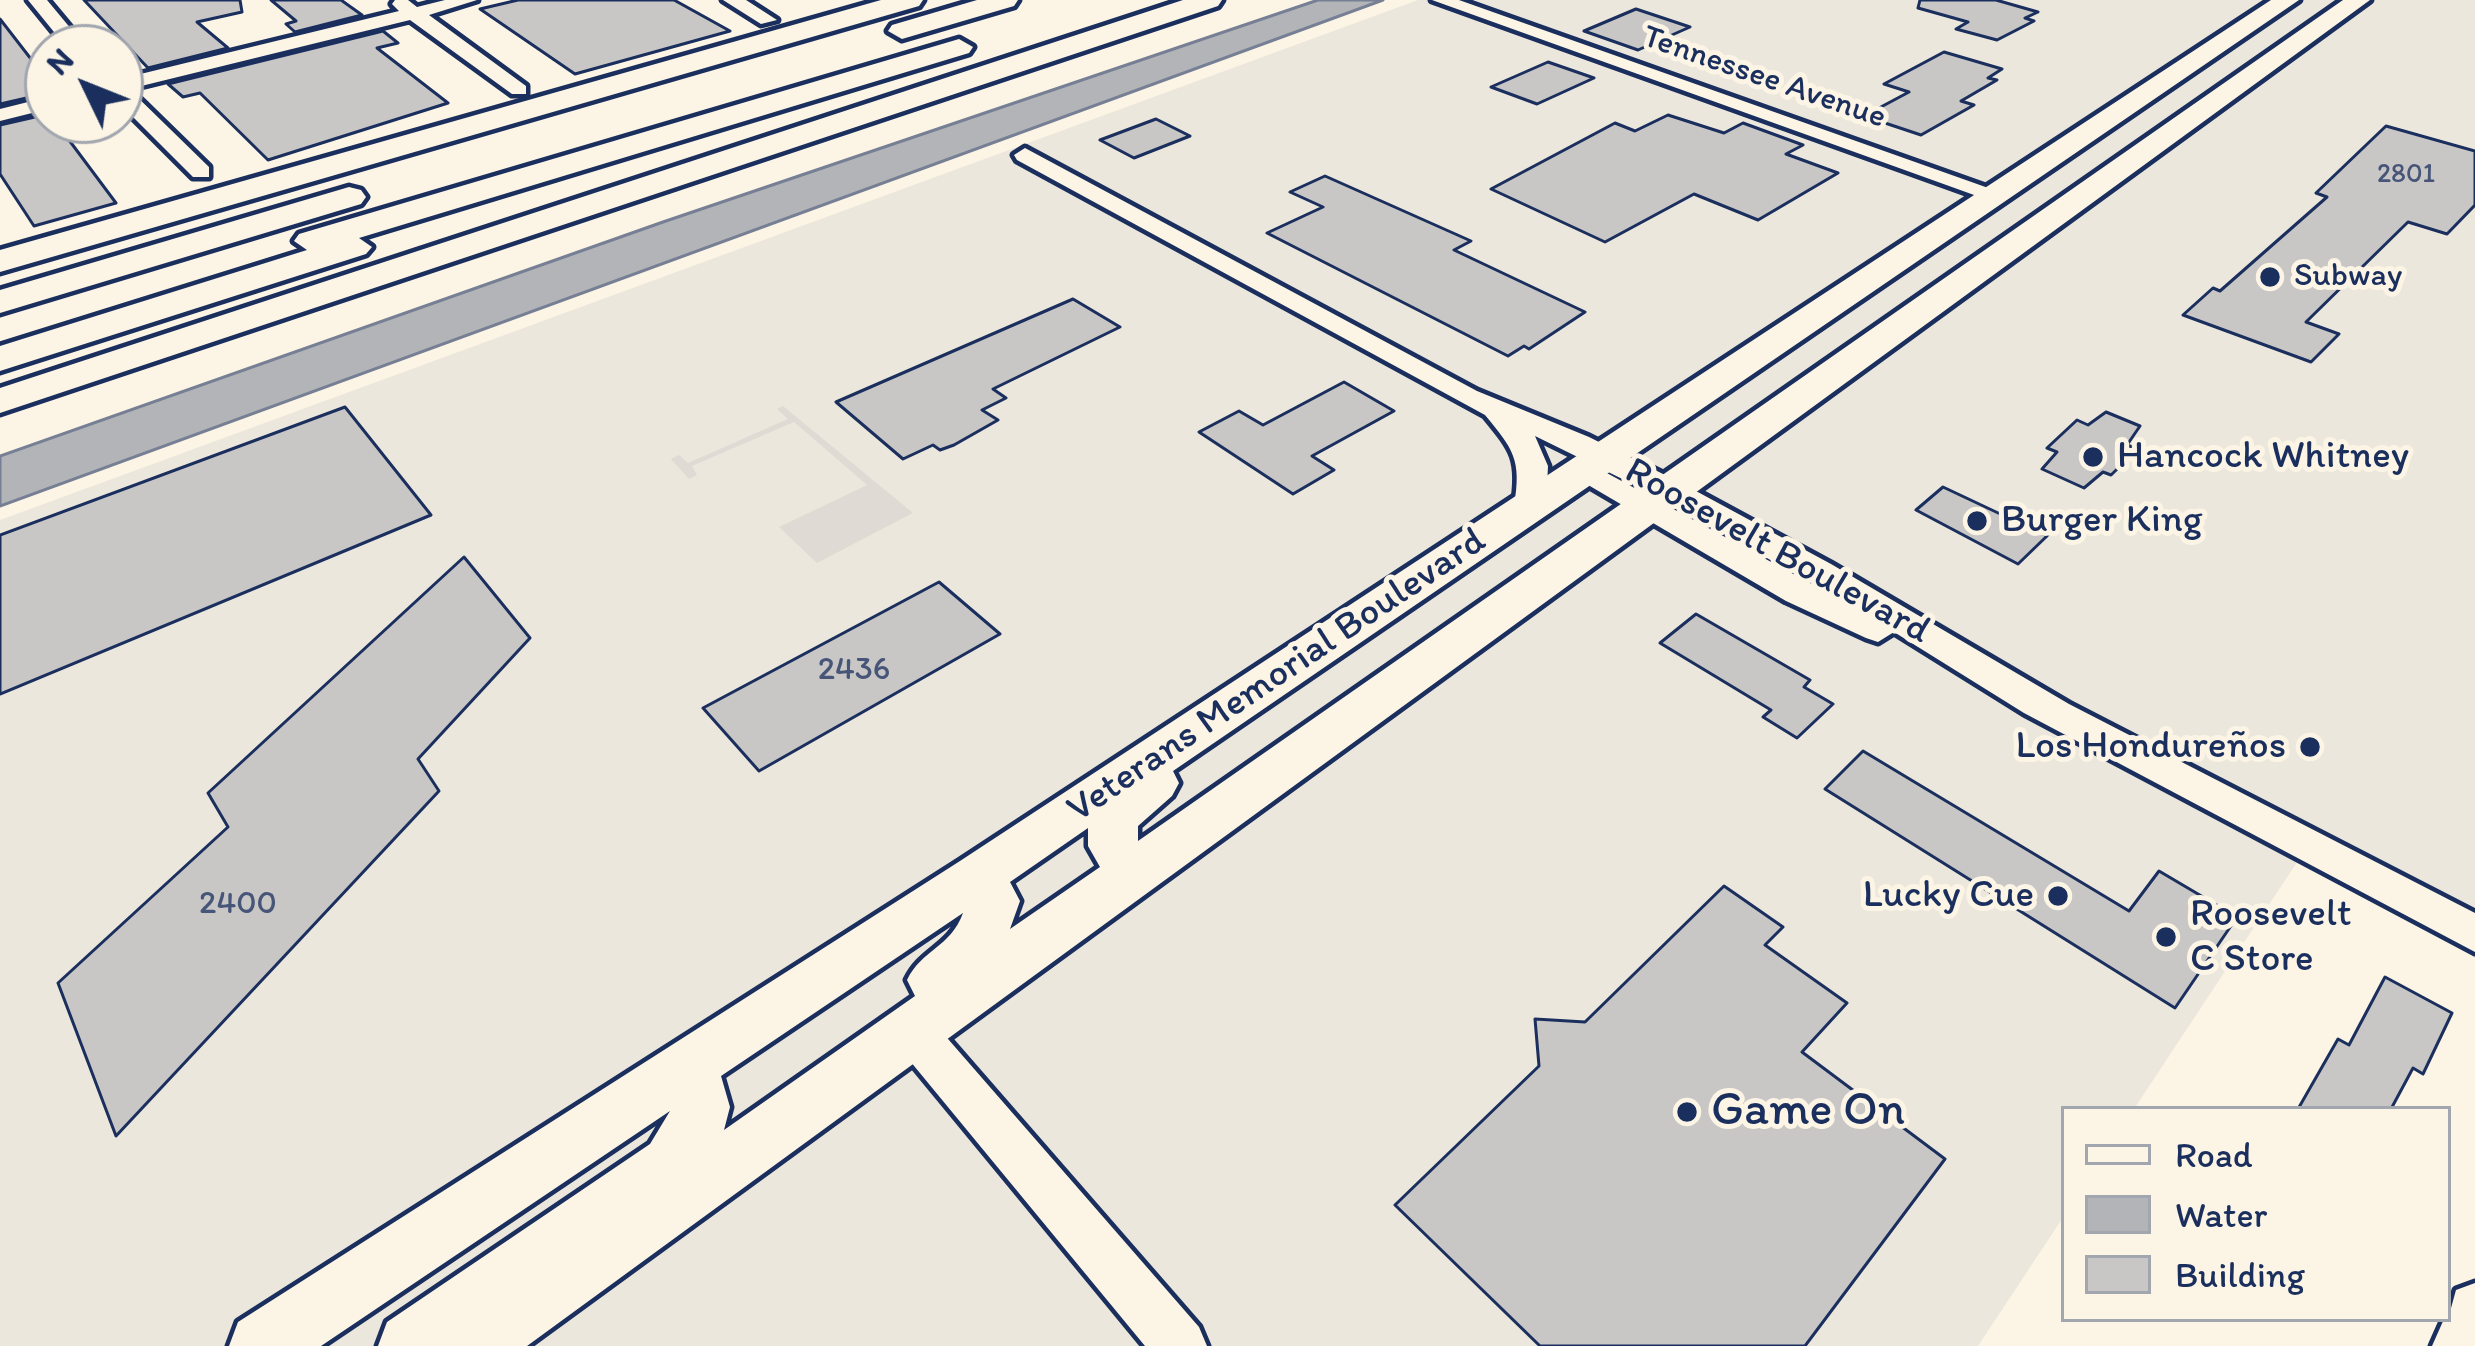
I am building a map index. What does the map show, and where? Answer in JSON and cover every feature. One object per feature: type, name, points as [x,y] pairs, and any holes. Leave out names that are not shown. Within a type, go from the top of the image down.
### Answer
[{"type":"highway","points":[[0,261],[910,0]]},
{"type":"highway","points":[[8,299],[1005,0]]},
{"type":"highway","points":[[0,334],[1118,0]]},
{"type":"highway","points":[[0,359],[1128,0]]},
{"type":"highway","points":[[0,401],[1209,0]]},
{"type":"main road","name":"Veterans Memorial Boulevard","points":[[471,1346],[2358,0]]},
{"type":"main road","name":"Veterans Memorial Boulevard","points":[[262,1346],[978,876],[2286,1]]},
{"type":"main road","points":[[2246,79],[2246,65],[2311,19],[2307,8],[2286,1]]},
{"type":"main road","points":[[1938,299],[1914,289],[1909,276],[2020,200],[2024,190],[2006,188]]},
{"type":"main road","points":[[1509,520],[1554,575]]},
{"type":"main road","points":[[1135,872],[1116,856],[1111,841],[1113,822],[1128,802],[1387,628],[1398,594]]},
{"type":"main road","points":[[411,1346],[976,951],[994,902],[978,876]]},
{"type":"main road","points":[[671,1165],[695,1128],[703,1104],[699,1086],[686,1068]]},
{"type":"street","points":[[37,0],[57,24]]},
{"type":"street","points":[[395,0],[519,90]]},
{"type":"street","points":[[144,82],[468,0]]},
{"type":"street","points":[[733,0],[768,20]]},
{"type":"street","name":"Tennessee Avenue","points":[[1441,0],[2006,188]]},
{"type":"street","points":[[144,113],[201,172]]},
{"type":"street","name":"Roosevelt Boulevard","points":[[1025,155],[1659,500],[1798,593],[2055,712],[2475,934]]},
{"type":"street","name":"Roosevelt Boulevard","points":[[1491,409],[1512,424],[1534,461],[1509,520]]},
{"type":"street","points":[[912,1030],[1180,1346]]},
{"type":"street","points":[[2459,1346],[2475,1310]]},
{"type":"shaded area","points":[[1418,0],[2475,0],[2475,914],[2317,832],[2136,1106],[2061,1106],[2061,1221],[1978,1346],[0,1346],[0,520]]},
{"type":"shaded area","points":[[783,406],[913,513],[817,563],[779,527],[867,485],[794,422],[692,466],[697,475],[689,479],[671,459],[679,455],[688,463],[788,419],[777,409]]},
{"type":"water","points":[[1318,0],[1383,0],[0,506],[0,456],[663,222]]},
{"type":"building","points":[[84,0],[240,0],[242,12],[197,22],[228,48],[148,68],[144,24],[107,24]]},
{"type":"building","points":[[271,0],[341,0],[362,15],[295,32],[286,24],[296,21]]},
{"type":"building","points":[[518,0],[674,0],[730,31],[575,74],[480,9]]},
{"type":"building","points":[[1920,0],[1996,0],[2038,12],[2025,18],[2034,21],[1997,40],[1956,29],[1968,22],[1918,8]]},
{"type":"building","points":[[1636,9],[1690,27],[1638,50],[1584,31]]},
{"type":"building","points":[[0,19],[24,50],[24,98],[0,104]]},
{"type":"building","points":[[383,31],[398,43],[377,48],[448,103],[268,160],[200,93],[183,97],[168,84]]},
{"type":"building","points":[[1944,52],[2002,69],[1988,78],[1997,80],[1961,101],[1974,105],[1921,135],[1864,116],[1909,92],[1884,84]]},
{"type":"building","points":[[1548,62],[1594,78],[1537,104],[1491,87]]},
{"type":"building","points":[[1668,115],[1724,133],[1743,123],[1803,145],[1786,154],[1838,173],[1758,220],[1694,194],[1605,242],[1491,189],[1615,123],[1635,131]]},
{"type":"building","points":[[1156,119],[1190,136],[1134,158],[1100,140]]},
{"type":"building","points":[[24,120],[24,144],[72,144],[116,203],[34,226],[0,174],[0,125]]},
{"type":"building","points":[[2386,126],[2475,151],[2475,205],[2447,234],[2408,222],[2306,322],[2339,334],[2311,362],[2183,315],[2213,288],[2220,291],[2327,197],[2316,193]]},
{"type":"building","points":[[1325,176],[1471,241],[1454,250],[1585,312],[1529,349],[1524,346],[1508,356],[1267,233],[1323,207],[1290,192]]},
{"type":"building","points":[[1073,299],[1120,327],[993,389],[1006,398],[982,410],[998,420],[954,445],[940,450],[933,445],[903,459],[836,402]]},
{"type":"building","points":[[1344,382],[1394,411],[1312,456],[1334,470],[1293,494],[1199,432],[1239,411],[1263,425]]},
{"type":"building","points":[[345,407],[431,515],[0,694],[0,535]]},
{"type":"building","name":"Hancock Whitney","points":[[2106,412],[2140,426],[2127,445],[2138,449],[2111,475],[2103,472],[2084,488],[2042,469],[2057,452],[2047,448],[2077,420],[2088,425]]},
{"type":"building","name":"Burger King","points":[[1943,487],[2047,536],[2018,564],[1916,510]]},
{"type":"building","points":[[464,557],[530,638],[418,759],[439,791],[116,1136],[58,983],[228,827],[208,793]]},
{"type":"building","points":[[939,582],[1000,634],[759,771],[703,708]]},
{"type":"building","points":[[1696,614],[1810,680],[1804,687],[1833,704],[1797,738],[1763,717],[1771,710],[1660,643]]},
{"type":"building","points":[[1863,751],[2129,911],[2159,871],[2237,917],[2175,1008],[1825,789]]},
{"type":"building","name":"Game On","points":[[1724,886],[1783,927],[1765,945],[1847,1003],[1802,1052],[1945,1159],[1805,1346],[1540,1346],[1395,1205],[1539,1066],[1535,1019],[1585,1022]]},
{"type":"building","points":[[2385,977],[2452,1013],[2423,1074],[2413,1068],[2393,1106],[2300,1106],[2338,1039],[2349,1045]]},
{"type":"place","name":"Subway","points":[[2270,277]]},
{"type":"place","name":"Hancock Whitney","points":[[2093,457]]},
{"type":"place","name":"Burger King","points":[[1977,521]]},
{"type":"place","name":"Los Hondureños","points":[[2310,747]]},
{"type":"place","name":"Lucky Cue","points":[[2058,896]]},
{"type":"place","name":"Roosevelt C Store","points":[[2166,937]]},
{"type":"place","name":"Game On","points":[[1687,1112]]}]
